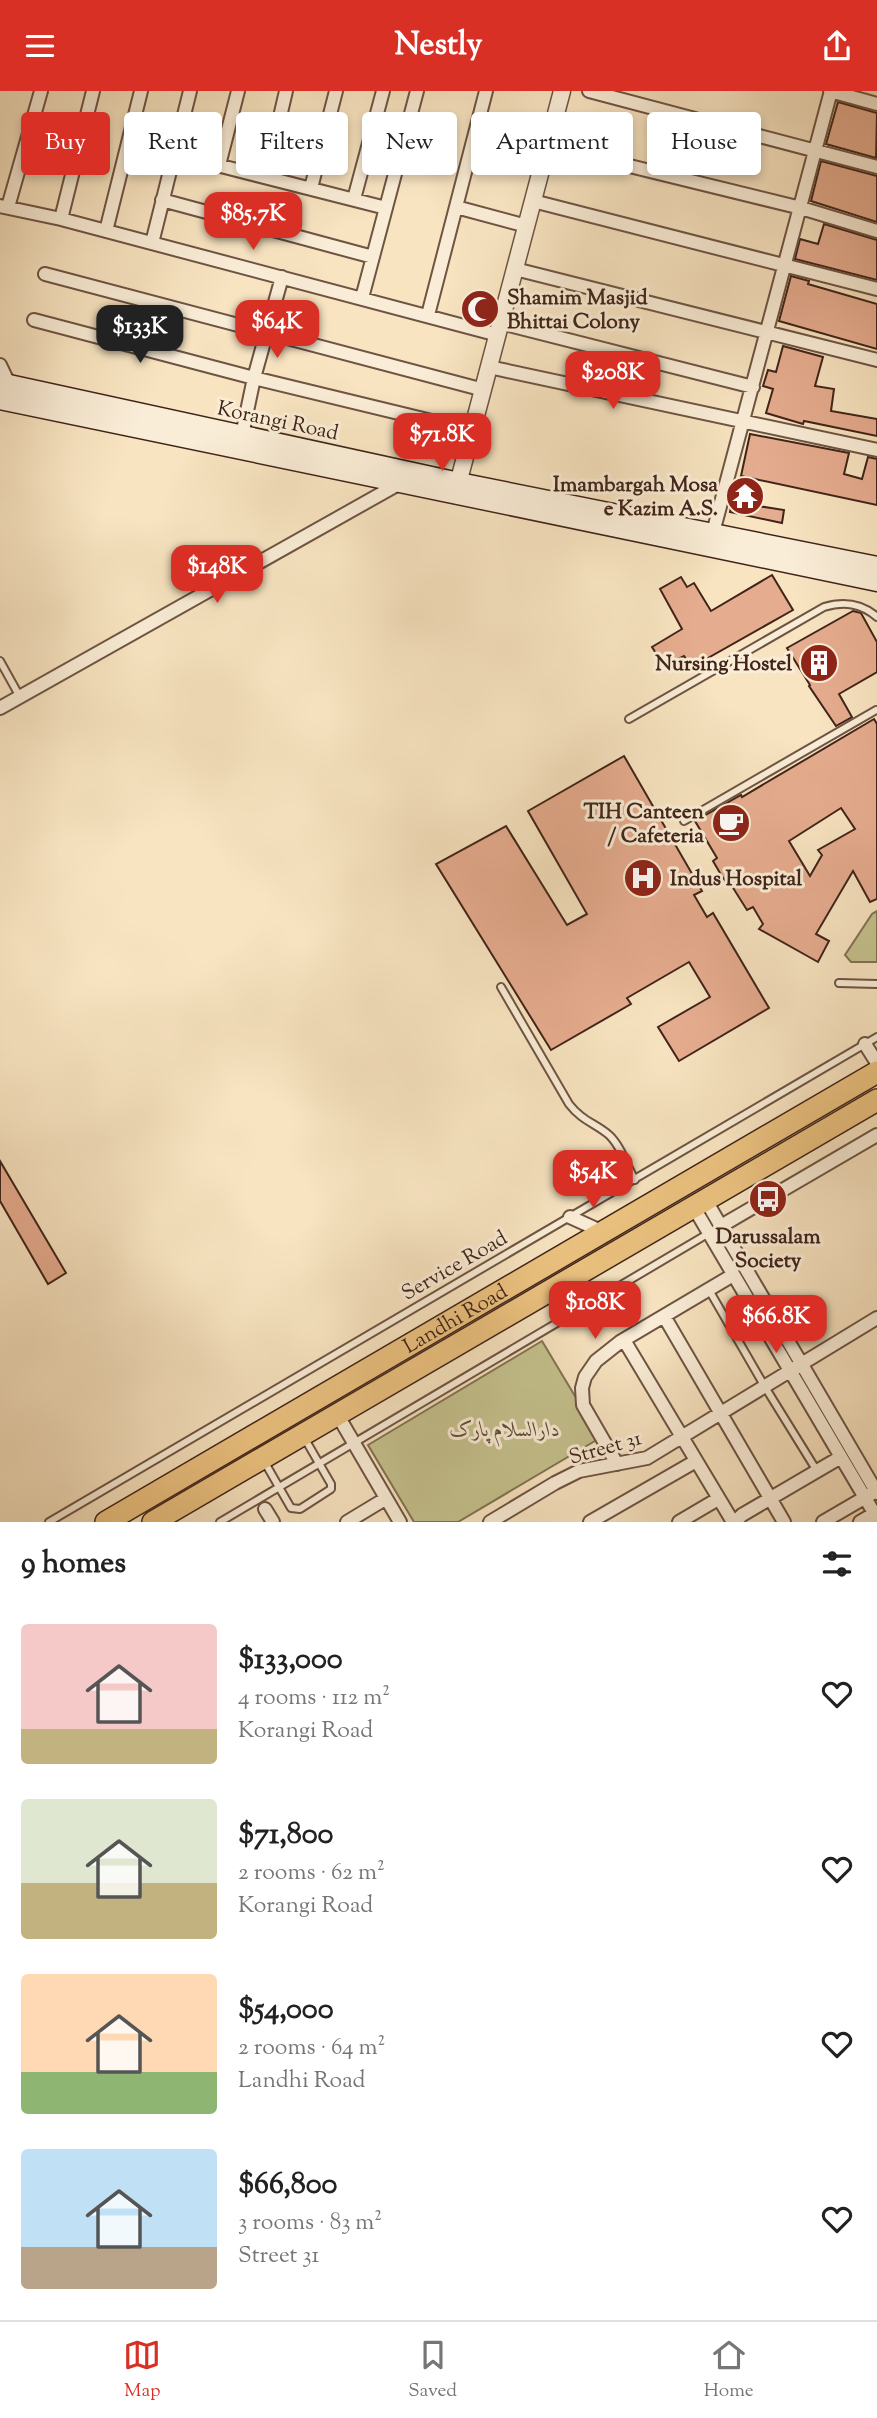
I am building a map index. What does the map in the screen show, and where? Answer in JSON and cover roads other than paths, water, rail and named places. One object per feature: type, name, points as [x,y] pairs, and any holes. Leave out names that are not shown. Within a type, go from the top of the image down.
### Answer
[{"type":"main road","name":"Korangi Road","points":[[4,383],[32,398],[711,541],[877,582]]},
{"type":"main road","name":"Korangi Road","points":[[0,400],[32,398],[242,435],[409,478]]},
{"type":"main road","name":"Korangi Road","points":[[711,541],[877,566]]},
{"type":"main road","name":"Landhi Road","points":[[106,1522],[877,1072]]},
{"type":"main road","name":"Landhi Road","points":[[153,1522],[877,1100]]},
{"type":"street","points":[[41,91],[4,206],[428,316],[500,329],[753,387]]},
{"type":"street","points":[[61,219],[93,91]]},
{"type":"street","points":[[106,231],[141,91]]},
{"type":"street","points":[[185,112],[190,91]]},
{"type":"street","points":[[222,153],[238,91]]},
{"type":"street","points":[[266,177],[286,91]]},
{"type":"street","points":[[311,188],[336,91]]},
{"type":"street","points":[[354,199],[383,91]]},
{"type":"street","points":[[362,298],[417,91]]},
{"type":"street","points":[[428,316],[486,91]]},
{"type":"street","points":[[557,112],[562,91]]},
{"type":"street","points":[[589,91],[877,167]]},
{"type":"street","points":[[711,541],[831,91],[877,104]]},
{"type":"street","points":[[222,166],[386,208]]},
{"type":"street","points":[[633,167],[801,208],[877,231]]},
{"type":"street","points":[[152,243],[169,175]]},
{"type":"street","points":[[457,489],[540,175]]},
{"type":"street","points":[[162,200],[373,257]]},
{"type":"street","points":[[533,201],[877,289]]},
{"type":"street","points":[[456,207],[527,226]]},
{"type":"street","points":[[515,269],[877,361]]},
{"type":"street","points":[[45,274],[484,390]]},
{"type":"street","points":[[242,435],[254,378],[282,277]]},
{"type":"street","points":[[34,320],[254,378],[473,431]]},
{"type":"street","points":[[0,365],[4,383]]},
{"type":"street","points":[[489,367],[877,450]]},
{"type":"street","points":[[0,708],[409,478]]},
{"type":"street","points":[[865,1044],[877,1063]]},
{"type":"street","points":[[721,1226],[877,1135]]},
{"type":"street","points":[[699,1203],[721,1226],[841,1457],[872,1494]]},
{"type":"street","points":[[699,1203],[708,1234],[796,1369],[872,1494],[876,1515],[860,1522]]},
{"type":"street","points":[[570,1217],[603,1232]]},
{"type":"street","points":[[617,1464],[583,1405],[582,1388],[585,1377],[596,1361],[624,1340],[733,1275]]},
{"type":"street","points":[[664,1316],[784,1522]]},
{"type":"street","name":"Street 31","points":[[490,1522],[579,1471],[646,1458],[877,1318]]},
{"type":"street","points":[[624,1340],[734,1522],[841,1457]]},
{"type":"street","points":[[337,1414],[400,1522]]},
{"type":"street","points":[[590,1522],[696,1461]]},
{"type":"street","points":[[823,1522],[872,1494]]},
{"type":"street","points":[[346,1522],[385,1499]]},
{"type":"street","points":[[679,1522],[718,1499]]},
{"type":"street","points":[[265,1509],[273,1522]]},
{"type":"lane","points":[[629,719],[824,607],[854,604],[877,617]]},
{"type":"lane","points":[[0,661],[20,697]]},
{"type":"lane","points":[[684,821],[877,711]]},
{"type":"lane","points":[[839,982],[877,983]]},
{"type":"lane","points":[[501,987],[569,1104],[583,1120],[608,1134],[635,1179]]},
{"type":"lane","name":"Service Road","points":[[49,1522],[877,1037]]},
{"type":"lane","points":[[220,1522],[721,1226]]},
{"type":"lane","points":[[709,1290],[817,1471]]},
{"type":"lane","points":[[262,1458],[291,1507],[300,1509],[331,1489],[331,1484],[303,1434]]},
{"type":"place","name":"Shamim Masjid Bhittai Colony","points":[[480,309]]},
{"type":"place","name":"Imambargah Mosa e Kazim A.S.","points":[[745,496]]},
{"type":"place","name":"Nursing Hostel","points":[[819,663]]},
{"type":"place","name":"TIH Canteen / Cafeteria","points":[[731,823]]},
{"type":"place","name":"Indus Hospital","points":[[643,878]]},
{"type":"place","name":"Darussalam Society","points":[[768,1199]]},
{"type":"park label","name":"دارالسلام پارک","points":[[505,1429]]}]
